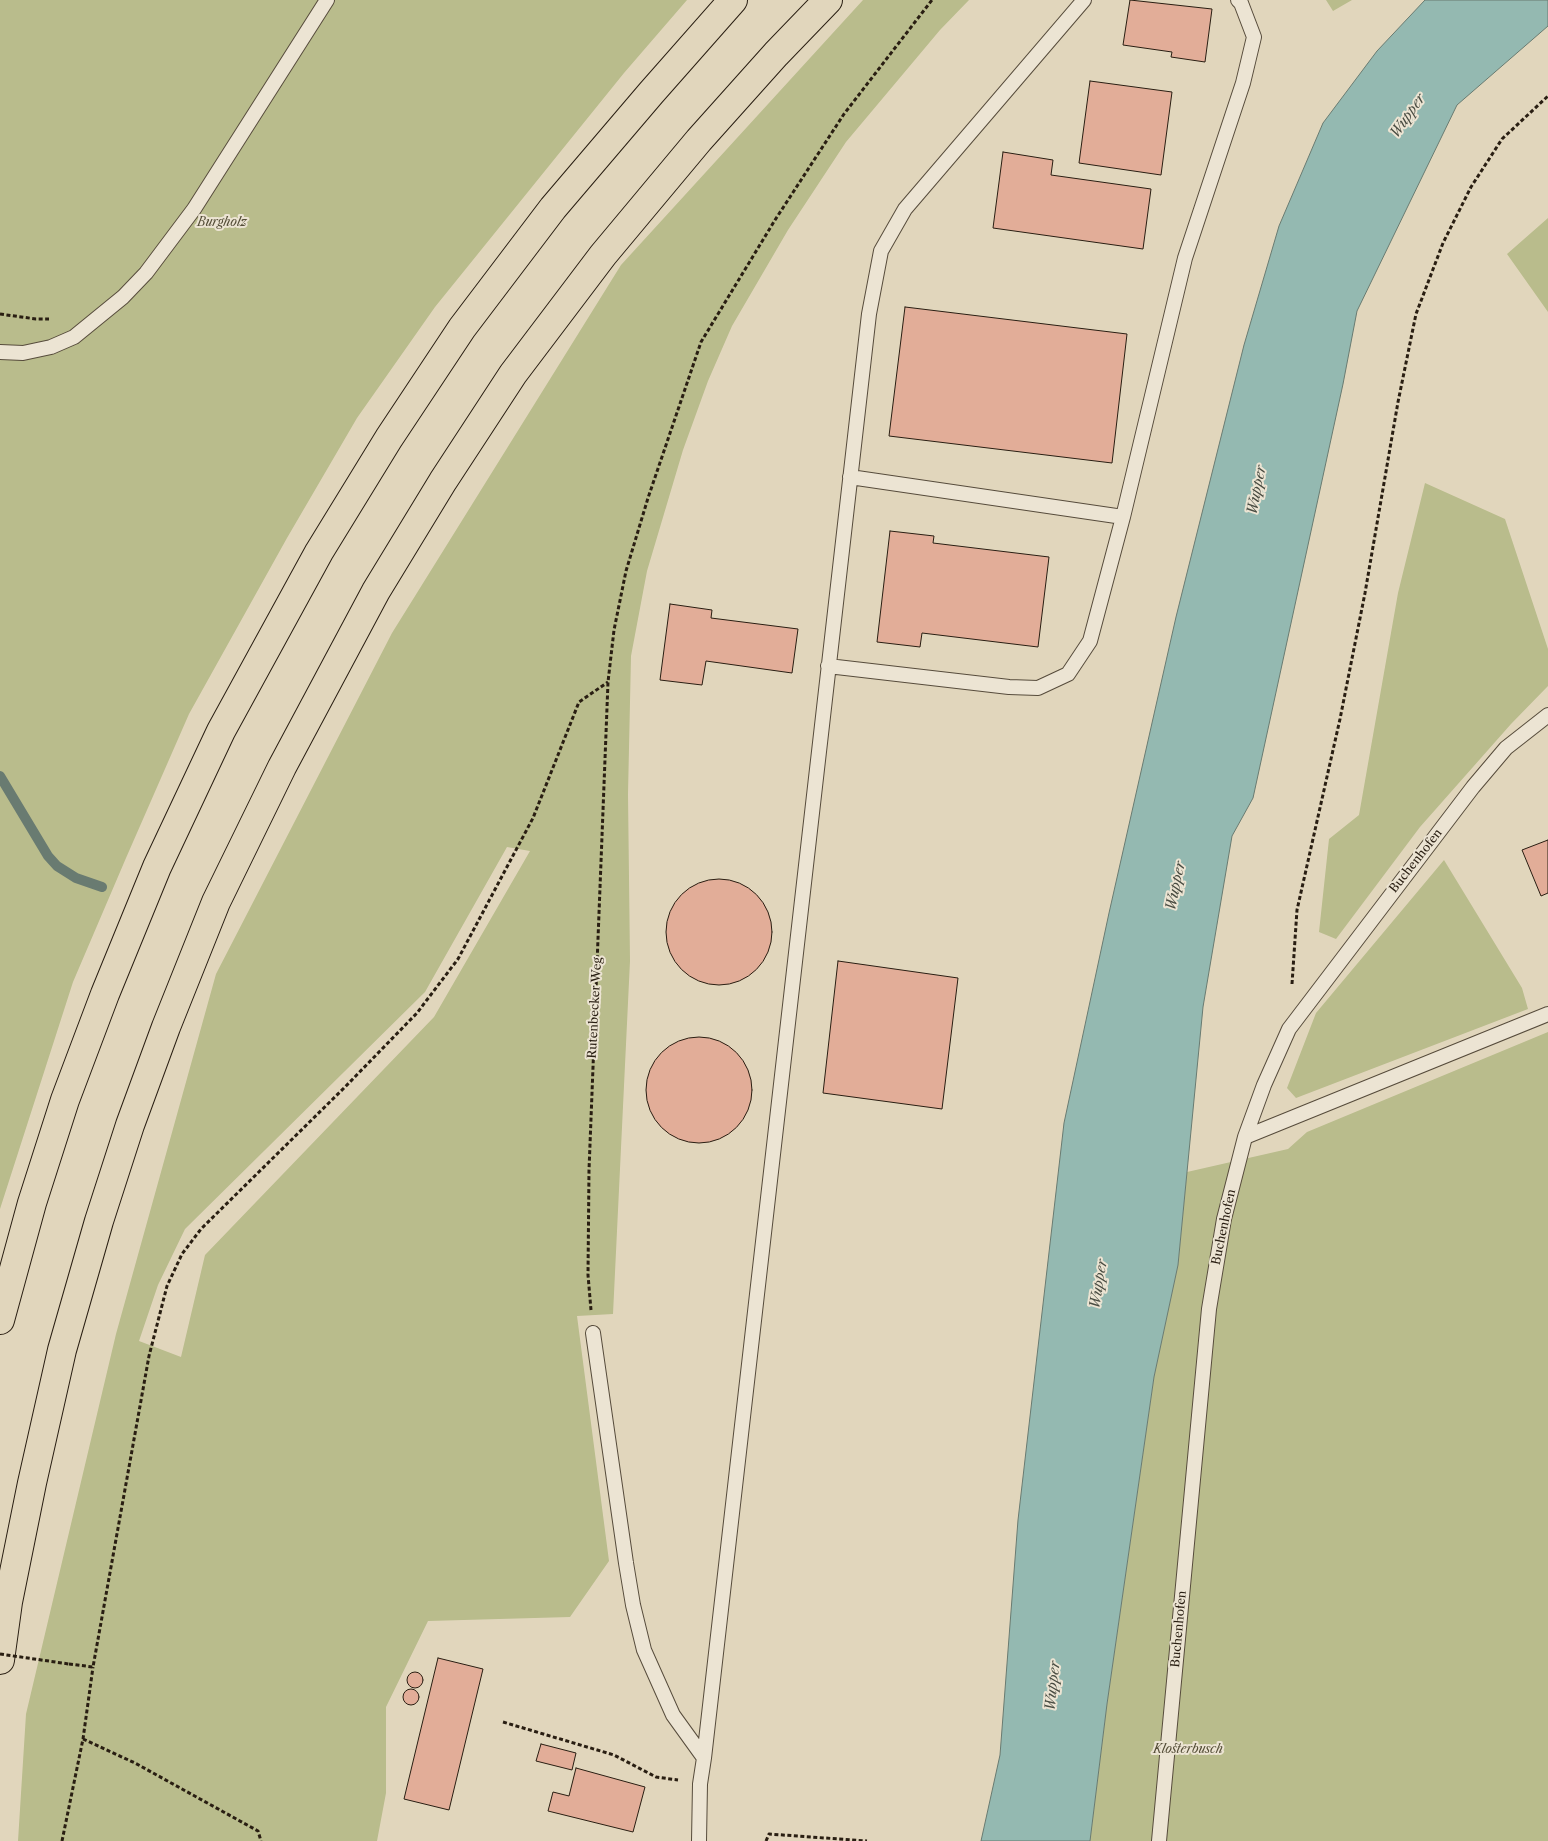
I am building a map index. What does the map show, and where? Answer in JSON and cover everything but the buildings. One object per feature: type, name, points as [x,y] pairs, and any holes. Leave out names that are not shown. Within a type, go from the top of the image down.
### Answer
[{"type":"highway","points":[[0,1320],[32,1203],[65,1100],[157,867],[221,732],[314,561],[389,438],[462,328],[553,208],[651,93],[734,0]]},
{"type":"highway","points":[[0,1660],[8,1602],[32,1483],[62,1350],[99,1221],[130,1126],[166,1027],[216,902],[282,767],[376,591],[443,481],[513,374],[603,255],[699,140],[776,54],[828,0]]},
{"type":"lane","points":[[0,352],[24,353],[51,347],[74,337],[123,297],[146,273],[194,209],[328,0]]},
{"type":"lane","points":[[699,1841],[700,1784],[869,314],[881,251],[905,208],[1084,0]]},
{"type":"lane","points":[[828,666],[1009,687],[1038,688],[1068,674],[1090,641],[1123,517],[1184,258],[1243,83],[1254,37],[1241,3],[1238,0]]},
{"type":"lane","points":[[850,477],[1123,517]]},
{"type":"lane","name":"Buchenhofen","points":[[1158,1841],[1209,1308],[1224,1219],[1245,1137],[1264,1085],[1289,1029],[1473,787],[1506,748],[1548,715]]},
{"type":"lane","points":[[1245,1137],[1548,1014]]},
{"type":"lane","points":[[593,1333],[633,1605],[644,1650],[673,1715],[704,1758]]},
{"type":"path","name":"Rutenbecker Weg","points":[[593,1333],[588,1276],[588,1223],[592,1066],[608,682],[614,630],[626,571],[659,462],[701,342],[775,220],[844,114],[932,0]]},
{"type":"path","points":[[1289,1029],[1297,910],[1340,719],[1416,314],[1443,243],[1471,187],[1502,139],[1548,96]]},
{"type":"path","points":[[0,314],[36,319],[95,320]]},
{"type":"path","points":[[62,1841],[83,1739],[93,1667],[149,1356],[168,1286],[182,1254],[201,1229],[331,1102],[417,1013],[458,958],[533,818],[579,702],[608,682]]},
{"type":"path","points":[[0,1654],[93,1667]]},
{"type":"path","points":[[503,1722],[614,1755],[656,1778],[700,1784]]},
{"type":"path","points":[[83,1739],[135,1763],[258,1831],[261,1841]]},
{"type":"path","points":[[766,1841],[770,1834],[867,1841]]},
{"type":"green space","name":"Burgholz","points":[[0,0],[687,0],[624,73],[435,307],[357,418],[287,538],[189,714],[126,858],[73,982],[0,1209]]},
{"type":"green space","points":[[863,0],[969,0],[940,30],[846,142],[788,230],[732,326],[708,381],[683,450],[647,571],[631,656],[628,794],[630,961],[613,1314],[577,1316],[609,1561],[570,1617],[428,1621],[386,1707],[386,1793],[377,1841],[18,1841],[26,1714],[116,1334],[216,974],[392,633],[621,265]],"holes":[[[507,847],[530,851],[434,1017],[205,1255],[181,1357],[139,1341],[158,1285],[185,1229],[425,992]]]},
{"type":"green space","points":[[1326,0],[1352,0],[1333,11]]},
{"type":"green space","points":[[1548,218],[1548,312],[1507,254]]},
{"type":"green space","points":[[1425,483],[1505,519],[1548,649],[1548,686],[1511,724],[1420,827],[1336,939],[1319,932],[1329,839],[1359,815],[1398,593]]},
{"type":"green space","points":[[1444,860],[1522,988],[1528,1009],[1296,1098],[1287,1088],[1316,1013]]},
{"type":"green space","name":"Klosterbusch","points":[[1548,1032],[1548,1841],[1090,1841],[1107,1704],[1154,1377],[1178,1265],[1187,1172],[1288,1149],[1307,1132]]},
{"type":"water","name":"Wupper","points":[[1425,0],[1548,0],[1548,26],[1457,105],[1357,311],[1343,384],[1253,798],[1232,836],[1203,1007],[1178,1265],[1154,1377],[1107,1704],[1090,1841],[981,1841],[1000,1755],[1018,1520],[1064,1123],[1176,617],[1244,345],[1279,226],[1323,123],[1377,51]]},
{"type":"waterway","points":[[0,776],[48,856],[57,866],[76,878],[102,887]]}]
